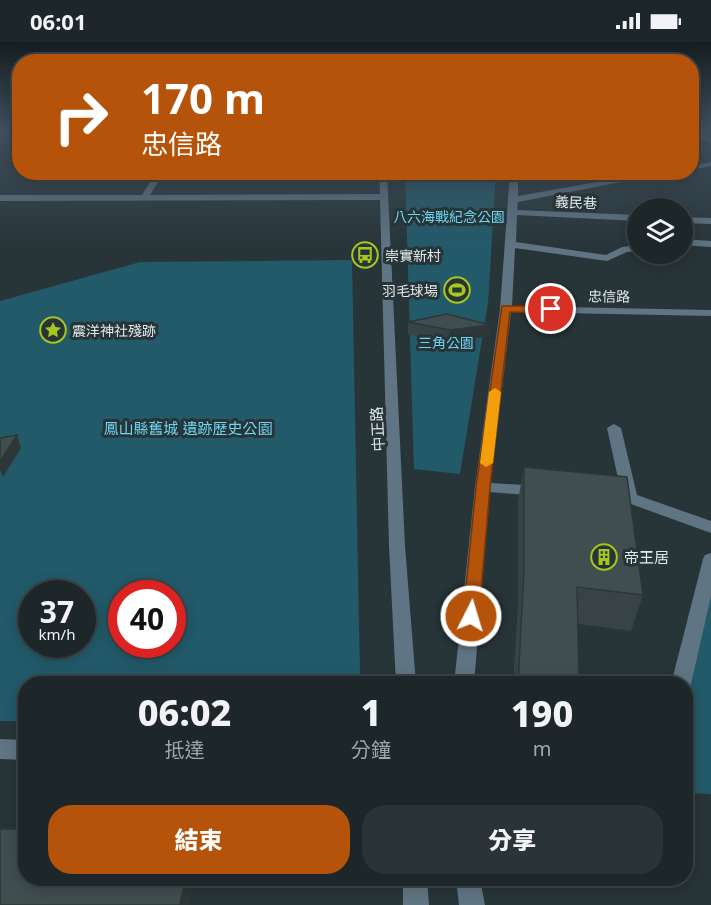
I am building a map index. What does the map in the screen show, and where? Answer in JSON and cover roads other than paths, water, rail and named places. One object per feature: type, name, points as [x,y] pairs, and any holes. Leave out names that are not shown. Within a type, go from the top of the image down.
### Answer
[{"type":"street","points":[[145,197],[155,180]]},
{"type":"street","name":"中正路","points":[[383,180],[397,546],[405,676]]},
{"type":"street","points":[[465,676],[483,487],[506,309],[514,180]]},
{"type":"street","points":[[513,206],[632,180]]},
{"type":"street","points":[[0,198],[383,197]]},
{"type":"street","name":"義民巷","points":[[513,206],[627,217]]},
{"type":"street","points":[[693,220],[711,221]]},
{"type":"street","points":[[693,243],[711,244]]},
{"type":"street","points":[[511,244],[607,258],[627,249]]},
{"type":"street","name":"忠信路","points":[[506,309],[711,313]]},
{"type":"street","points":[[614,428],[630,498]]},
{"type":"street","points":[[483,487],[551,492]]},
{"type":"street","points":[[596,495],[630,498],[711,527]]},
{"type":"street","points":[[683,676],[711,560]]},
{"type":"street","points":[[0,749],[18,750]]},
{"type":"street","points":[[416,886],[417,905]]},
{"type":"street","points":[[469,886],[472,905]]},
{"type":"place","name":"崇實新村","points":[[365,255]]},
{"type":"place","name":"羽毛球場","points":[[457,290]]},
{"type":"place","name":"震洋神社殘跡","points":[[53,330]]},
{"type":"place","name":"帝王居","points":[[604,557]]},
{"type":"park label","name":"八六海戰紀念公園","points":[[449,216]]},
{"type":"park label","name":"三角公園","points":[[446,342]]},
{"type":"park label","name":"鳳山縣舊城 遺跡歷史公園","points":[[188,428]]}]
